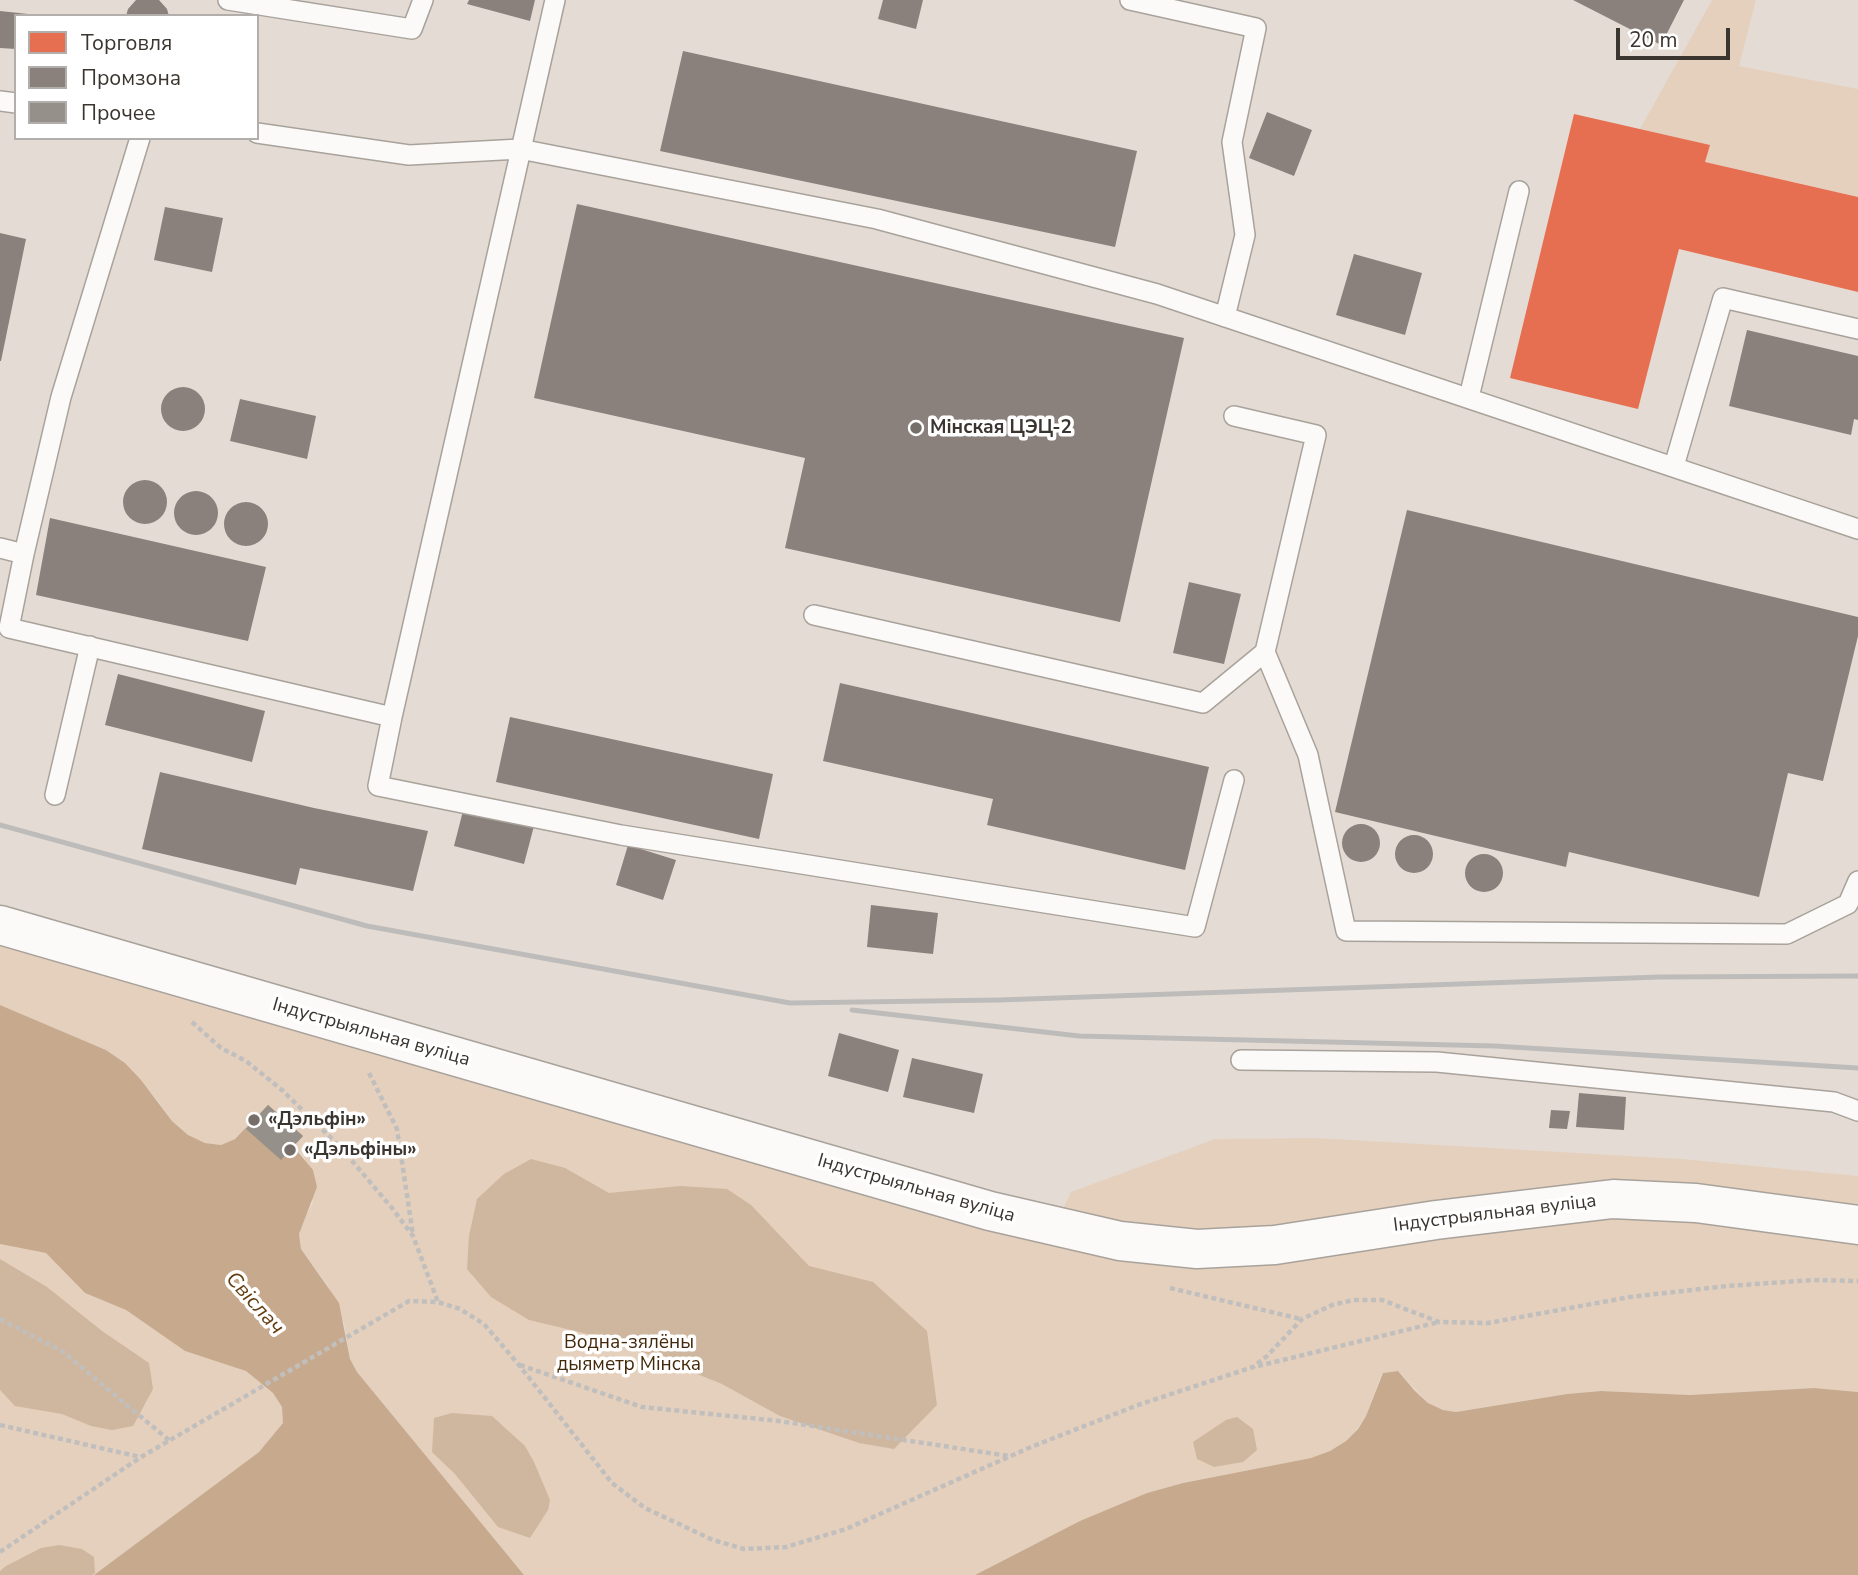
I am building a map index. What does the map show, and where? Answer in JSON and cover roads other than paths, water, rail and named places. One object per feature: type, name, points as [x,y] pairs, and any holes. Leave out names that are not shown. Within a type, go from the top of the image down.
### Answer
[{"type":"street","name":"Індустрыяльная вуліца","points":[[0,926],[990,1211],[1119,1241],[1197,1249],[1275,1244],[1436,1220],[1613,1199],[1696,1203],[1858,1225]]},
{"type":"lane","points":[[228,0],[412,29],[424,0]]},
{"type":"lane","points":[[555,0],[391,718],[378,786],[621,835],[1195,927],[1234,780]]},
{"type":"lane","points":[[1130,0],[1256,28],[1233,142],[1245,236],[1225,317]]},
{"type":"lane","points":[[259,134],[409,155],[520,149],[877,219],[1157,294],[1858,529]]},
{"type":"lane","points":[[139,140],[61,397],[9,628],[391,718]]},
{"type":"lane","points":[[1469,397],[1519,191]]},
{"type":"lane","points":[[1674,466],[1723,298],[1858,329]]},
{"type":"lane","points":[[1234,416],[1316,435],[1265,652],[1308,755],[1346,931],[1787,934],[1848,904],[1858,881]]},
{"type":"lane","points":[[0,548],[24,554]]},
{"type":"lane","points":[[814,615],[1203,703],[1265,652]]},
{"type":"lane","points":[[55,795],[89,646]]},
{"type":"lane","points":[[1241,1060],[1437,1062],[1834,1102],[1858,1111]]},
{"type":"water","name":"Свіслач","points":[[0,1005],[106,1050],[125,1063],[141,1080],[172,1121],[188,1135],[205,1143],[221,1145],[235,1139],[268,1105],[303,1136],[293,1146],[313,1170],[317,1187],[299,1234],[301,1249],[339,1303],[350,1359],[357,1372],[524,1575],[94,1575],[259,1452],[283,1423],[282,1407],[273,1393],[246,1371],[185,1351],[126,1310],[85,1293],[46,1253],[0,1244]]},
{"type":"water","points":[[1398,1371],[1428,1403],[1456,1412],[1601,1391],[1690,1395],[1814,1388],[1858,1392],[1858,1575],[975,1575],[1080,1521],[1147,1493],[1183,1483],[1311,1458],[1330,1451],[1358,1429],[1383,1373]]},
{"type":"railway","points":[[0,825],[367,926],[790,1003],[999,1000],[1660,977],[1858,976]]},
{"type":"railway","points":[[852,1010],[1079,1036],[1495,1046],[1858,1068]]},
{"type":"place","name":"Мінская ЦЭЦ-2","points":[[916,428]]},
{"type":"place","name":"«Дэльфін»","points":[[254,1120]]},
{"type":"place","name":"«Дэльфіны»","points":[[290,1150]]},
{"type":"park label","name":"Водна-зялёны дыяметр Мінска","points":[[629,1354]]}]
